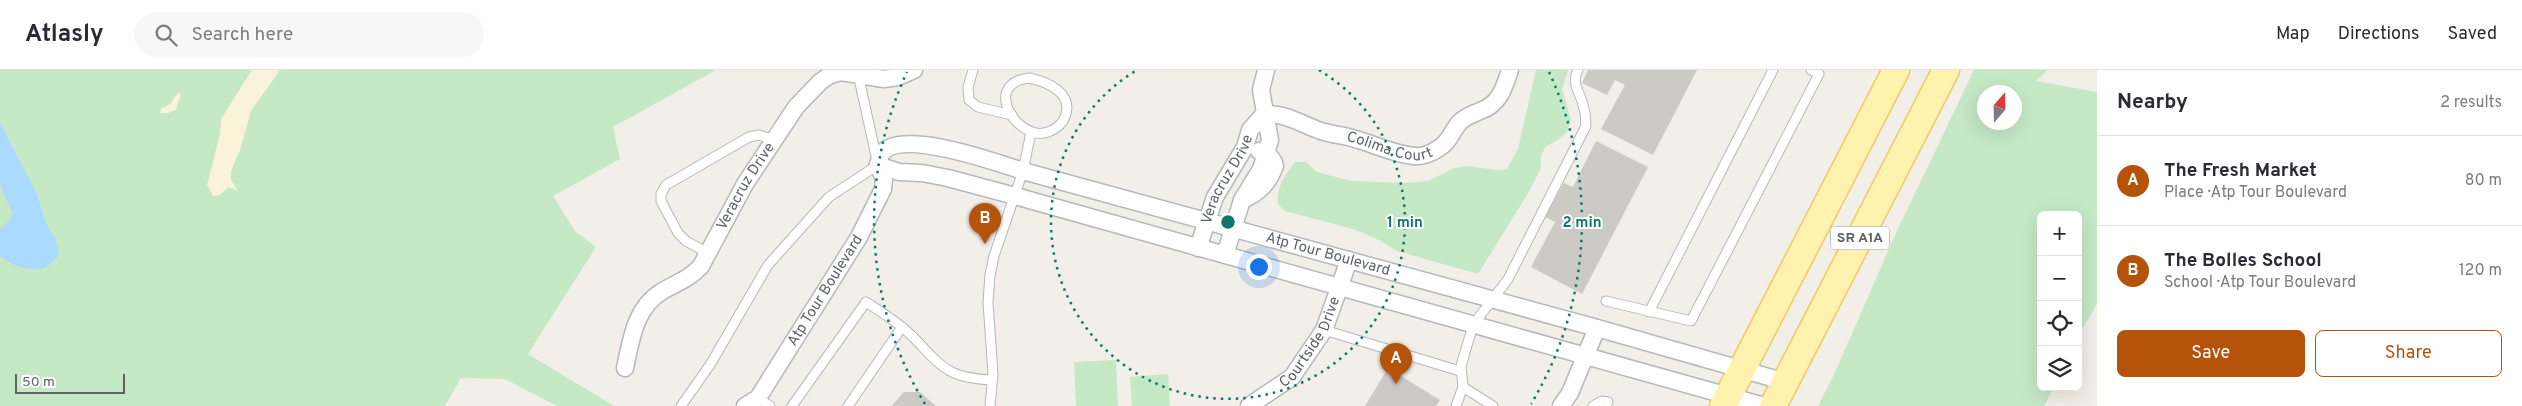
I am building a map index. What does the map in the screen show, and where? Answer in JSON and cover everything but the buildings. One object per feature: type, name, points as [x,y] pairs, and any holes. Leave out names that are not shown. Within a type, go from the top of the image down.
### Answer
[{"type":"main road","name":"SR A1A","points":[[1726,401],[1896,70]]},
{"type":"main road","name":"SR A1A","points":[[1772,406],[1946,70]]},
{"type":"street","name":"Veracruz Drive","points":[[625,368],[639,315],[649,302],[662,292],[691,276],[708,253],[745,184],[774,140],[796,107],[820,82],[830,75],[841,72],[884,79],[898,77],[914,70]]},
{"type":"street","name":"Veracruz Drive","points":[[1225,255],[1242,200],[1261,169],[1270,140],[1261,90],[1266,70]]},
{"type":"street","name":"Colima Court","points":[[1264,114],[1285,116],[1317,130],[1415,156],[1440,148],[1448,141],[1460,122],[1468,116],[1487,109],[1496,102],[1505,87],[1510,70]]},
{"type":"street","name":"Veracruz Drive","points":[[1198,248],[1205,221],[1230,171],[1245,147],[1250,130],[1264,114]]},
{"type":"street","name":"Atp Tour Boulevard","points":[[757,403],[863,229],[883,189],[884,179],[878,165],[882,153],[891,147],[906,144],[929,145],[1597,328],[1786,382]]},
{"type":"street","points":[[1242,200],[1256,194],[1272,175],[1275,166],[1274,161],[1266,154],[1245,147]]},
{"type":"street","name":"Atp Tour Boulevard","points":[[878,165],[899,172],[922,172],[1015,196],[1586,357],[1726,401],[1764,406]]},
{"type":"street","points":[[1230,171],[1251,183]]},
{"type":"street","name":"Courtside Drive","points":[[1249,406],[1292,376],[1324,330],[1349,260]]},
{"type":"street","points":[[1561,406],[1570,393],[1597,328]]},
{"type":"lane","points":[[973,70],[968,87],[969,100],[978,107],[1012,115]]},
{"type":"lane","points":[[1456,406],[1463,388],[1460,371],[1473,325],[1508,280],[1586,126],[1584,108],[1574,78],[1578,70]]},
{"type":"lane","points":[[1649,312],[1773,70]]},
{"type":"lane","points":[[1606,301],[1691,322],[1819,74],[1811,70]]},
{"type":"lane","points":[[682,406],[710,365],[768,265],[829,197],[878,165],[858,74]]},
{"type":"lane","points":[[1029,78],[1049,84],[1062,94],[1068,106],[1059,126],[1046,133],[1031,132],[1006,108],[1005,98],[1008,85],[1016,79],[1029,78]]},
{"type":"lane","points":[[990,406],[992,340],[988,302],[990,275],[994,256],[1023,171],[1031,132]]},
{"type":"lane","points":[[708,253],[686,241],[678,233],[661,201],[664,189],[672,180],[749,137],[759,136],[774,140]]},
{"type":"lane","points":[[792,406],[866,302],[902,327],[941,367],[972,379],[992,380]]},
{"type":"lane","points":[[848,406],[902,327]]},
{"type":"lane","points":[[1324,330],[1460,371]]},
{"type":"lane","points":[[1463,388],[1493,406]]},
{"type":"lane","points":[[1593,406],[1602,401],[1608,402]]},
{"type":"green space","points":[[0,70],[716,70],[613,127],[620,159],[553,196],[575,231],[596,247],[528,354],[614,406],[557,406],[505,379],[461,378],[445,406],[0,406]]},
{"type":"green space","points":[[1536,70],[1568,70],[1562,89],[1571,120],[1567,132],[1545,147],[1541,156],[1541,168],[1530,190],[1478,274],[1397,251],[1375,238],[1353,229],[1285,211],[1278,204],[1280,187],[1295,162],[1306,162],[1317,172],[1351,181],[1406,183],[1428,181],[1454,168],[1468,166],[1496,170],[1507,169],[1518,149]]},
{"type":"green space","points":[[1974,70],[2048,70],[2036,81],[2097,92],[2097,304],[2082,329],[2082,211],[2037,211],[2037,391],[2052,391],[2044,406],[1818,406],[1832,379],[1896,233]]},
{"type":"green space","points":[[1116,360],[1118,406],[1076,406],[1074,362]]},
{"type":"green space","points":[[1168,374],[1170,406],[1132,406],[1130,377]]},
{"type":"sand","points":[[252,70],[280,70],[251,111],[240,150],[231,171],[231,180],[238,191],[229,187],[219,195],[213,196],[207,185],[220,134],[221,119]]},
{"type":"sand","points":[[181,93],[176,110],[160,113],[161,109],[170,104],[177,94]]},
{"type":"water","points":[[0,123],[36,192],[48,228],[55,238],[59,254],[53,262],[39,269],[23,268],[0,256],[0,229],[9,221],[12,213],[0,184]]},
{"type":"place","name":"The Bolles School","points":[[985,244]]},
{"type":"place","name":"The Fresh Market","points":[[1396,384]]}]
